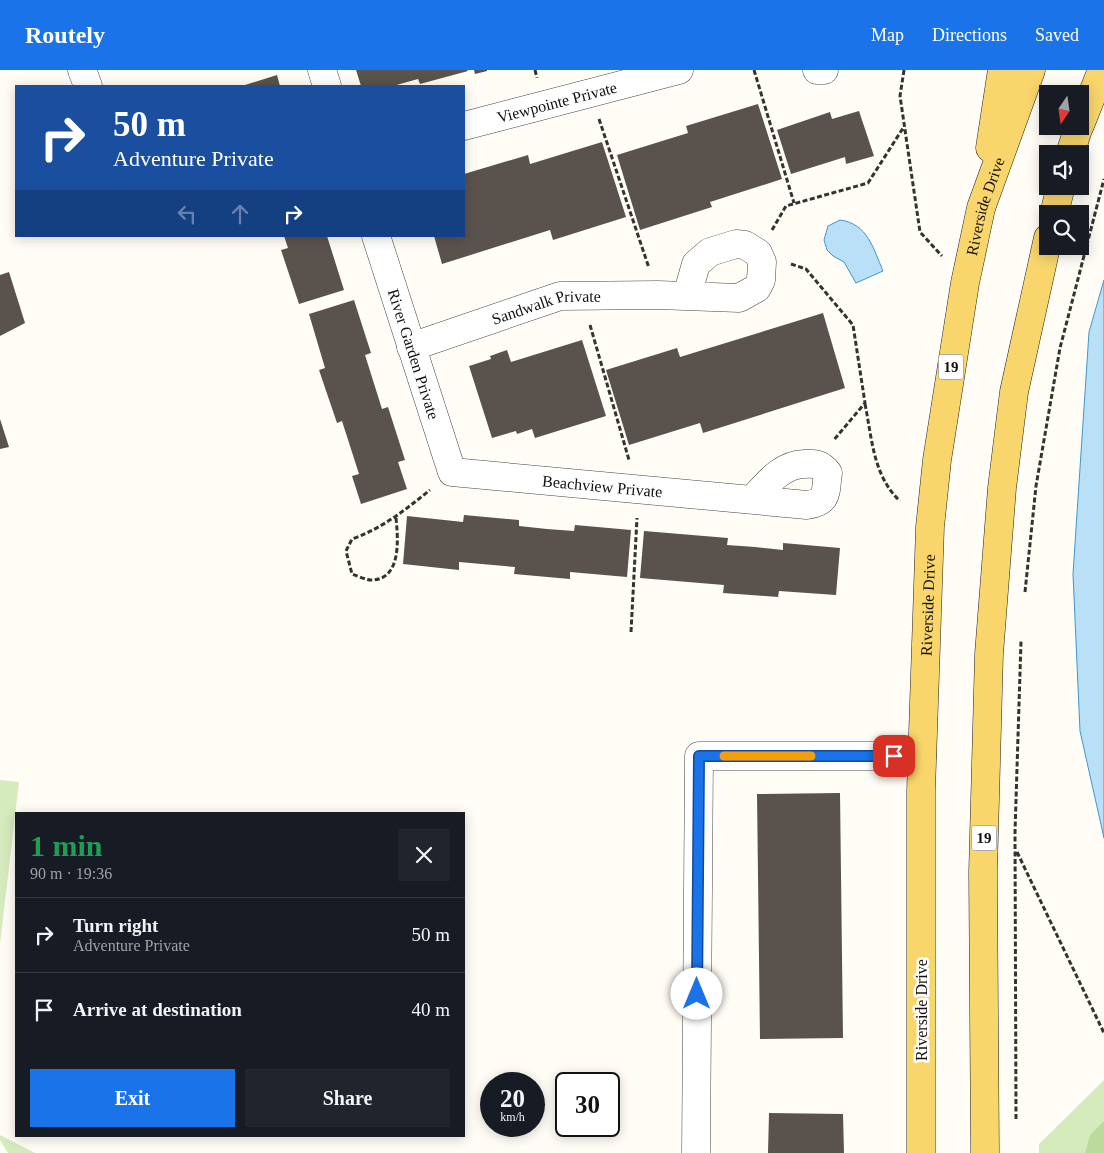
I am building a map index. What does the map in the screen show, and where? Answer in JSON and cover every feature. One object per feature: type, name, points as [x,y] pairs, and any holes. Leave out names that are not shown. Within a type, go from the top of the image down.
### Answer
[{"type":"main road","points":[[981,208],[1002,70]]},
{"type":"main road","name":"Riverside Drive","points":[[921,1153],[922,756],[931,522],[937,460],[965,283],[981,208],[1031,70]]},
{"type":"main road","points":[[1089,102],[1102,70]]},
{"type":"main road","name":"19","points":[[985,1153],[983,872],[989,654],[1002,488],[1014,392],[1044,255]]},
{"type":"street","points":[[82,70],[88,85]]},
{"type":"street","points":[[322,70],[327,85]]},
{"type":"street","name":"Viewpointe Private","points":[[465,126],[680,70]]},
{"type":"street","points":[[817,70],[824,70]]},
{"type":"street","name":"River Garden Private","points":[[376,237],[452,472]]},
{"type":"street","points":[[686,296],[696,264],[710,252],[726,245],[736,244],[745,245],[758,253]]},
{"type":"street","name":"Sandwalk Private","points":[[412,347],[560,296],[658,295],[738,298],[757,288],[761,280],[762,262],[758,253]]},
{"type":"street","points":[[753,499],[792,464],[814,463]]},
{"type":"street","name":"Beachview Private","points":[[452,472],[807,505],[819,504],[824,499],[828,473],[823,466],[814,463]]},
{"type":"street","points":[[696,1153],[699,756],[922,756]]},
{"type":"path","points":[[754,70],[794,203]]},
{"type":"path","points":[[904,70],[900,96],[920,232],[965,283]]},
{"type":"path","points":[[590,93],[658,295]]},
{"type":"path","points":[[900,501],[888,490],[878,469],[865,404],[853,325],[806,269],[758,253],[786,206],[868,183],[904,125]]},
{"type":"path","points":[[1025,594],[1036,486],[1060,348],[1104,179]]},
{"type":"path","points":[[581,296],[638,490],[631,632]]},
{"type":"path","points":[[814,463],[865,404]]},
{"type":"path","points":[[396,518],[398,542],[395,562],[386,576],[372,580],[352,574],[346,551],[352,539],[374,532],[396,518],[452,472]]},
{"type":"path","points":[[1016,1124],[1015,849],[1021,634]]},
{"type":"path","points":[[1015,849],[1104,1033]]},
{"type":"green space","points":[[0,780],[19,782],[0,944]]},
{"type":"green space","points":[[1104,1080],[1104,1153],[1039,1153],[1039,1144]]},
{"type":"green space","points":[[1104,1121],[1104,1153],[1085,1153],[1090,1135]]},
{"type":"green space","points":[[0,1135],[35,1153],[8,1153],[0,1140]]},
{"type":"water","points":[[840,220],[857,226],[863,232],[868,238],[883,271],[856,283],[844,262],[827,250],[824,240],[828,226]]},
{"type":"water","points":[[1104,280],[1104,838],[1080,731],[1073,574],[1089,332]]},
{"type":"building","points":[[356,70],[468,71],[420,84],[418,79],[397,85],[361,85]]},
{"type":"building","points":[[474,70],[487,70],[487,71],[475,74]]},
{"type":"building","points":[[277,75],[280,85],[245,85]]},
{"type":"building","points":[[758,104],[782,179],[710,202],[712,207],[640,230],[617,155],[688,133],[686,126]]},
{"type":"building","points":[[859,111],[874,156],[846,164],[845,157],[791,174],[777,130],[830,112],[832,119]]},
{"type":"building","points":[[602,142],[626,217],[553,240],[550,230],[442,264],[434,237],[465,237],[465,174],[528,155],[530,164]]},
{"type":"building","points":[[284,237],[327,237],[344,290],[299,304],[281,250],[288,248]]},
{"type":"building","points":[[9,272],[25,323],[0,336],[0,275]]},
{"type":"building","points":[[354,300],[371,353],[365,355],[382,409],[388,407],[405,460],[398,462],[407,489],[361,504],[352,476],[359,474],[342,421],[337,423],[319,370],[325,368],[309,314]]},
{"type":"building","points":[[823,313],[845,388],[703,433],[700,423],[629,445],[606,370],[677,348],[680,357]]},
{"type":"building","points":[[582,340],[606,416],[535,438],[532,429],[517,434],[516,431],[492,438],[469,366],[491,359],[490,356],[507,350],[511,362]]},
{"type":"building","points":[[0,419],[9,447],[0,449]]},
{"type":"building","points":[[464,515],[519,520],[519,526],[547,529],[574,531],[575,525],[631,530],[627,577],[570,572],[570,579],[514,574],[515,567],[459,562],[459,570],[403,564],[407,516],[463,522]]},
{"type":"building","points":[[644,531],[728,538],[727,545],[783,550],[783,543],[840,548],[836,595],[779,591],[778,597],[723,593],[724,585],[640,578]]},
{"type":"building","points":[[840,793],[843,1038],[760,1039],[757,794]]},
{"type":"building","points":[[769,1113],[843,1114],[844,1153],[768,1153]]},
{"type":"slow traffic","points":[[724,756],[811,756]]},
{"type":"route","points":[[697,994],[699,756],[894,756]]}]
